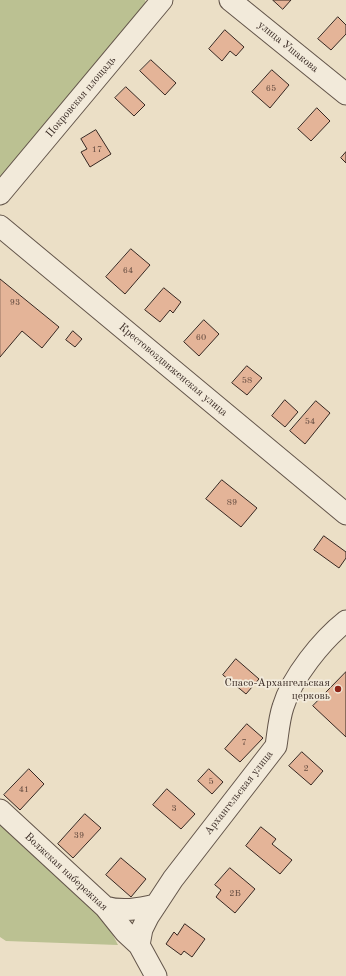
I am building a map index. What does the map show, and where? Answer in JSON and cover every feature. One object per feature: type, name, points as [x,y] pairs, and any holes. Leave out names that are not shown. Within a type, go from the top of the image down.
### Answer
[{"type":"street","name":"Покровская площадь","points":[[0,194],[162,0]]},
{"type":"street","name":"улица Ушакова","points":[[230,0],[346,94]]},
{"type":"street","name":"Крестовоздвиженская улица","points":[[0,226],[346,514]]},
{"type":"street","name":"Архангельская улица","points":[[139,945],[142,929],[148,917],[173,879],[276,746],[283,706],[295,682],[309,660],[322,644],[346,621]]},
{"type":"street","name":"Волжская набережная","points":[[0,810],[105,907],[125,932],[139,945],[156,976]]},
{"type":"street","points":[[105,907],[112,909],[131,909],[156,905]]},
{"type":"green space","points":[[0,0],[145,0],[149,12],[0,185]]},
{"type":"green space","points":[[0,818],[99,908],[118,945],[6,941],[0,937]]},
{"type":"building","points":[[273,0],[291,0],[283,9]]},
{"type":"building","points":[[338,17],[346,25],[346,34],[331,50],[318,39]]},
{"type":"building","points":[[225,30],[244,47],[236,56],[230,51],[222,61],[209,49]]},
{"type":"building","points":[[151,60],[176,83],[165,95],[140,71]]},
{"type":"building","points":[[272,70],[289,85],[270,108],[252,92]]},
{"type":"building","points":[[126,87],[145,105],[134,116],[115,98]]},
{"type":"building","points":[[317,108],[330,121],[311,141],[298,129]]},
{"type":"building","points":[[96,130],[111,154],[90,167],[81,152],[87,149],[81,139]]},
{"type":"building","points":[[346,152],[346,163],[341,158]]},
{"type":"building","points":[[131,249],[150,265],[125,294],[106,277]]},
{"type":"building","points":[[0,279],[59,327],[42,348],[22,331],[0,357]]},
{"type":"building","points":[[164,288],[181,302],[173,313],[170,310],[160,322],[145,310]]},
{"type":"building","points":[[204,320],[219,334],[199,356],[184,342]]},
{"type":"building","points":[[73,331],[82,339],[75,347],[66,340]]},
{"type":"building","points":[[247,366],[262,378],[247,395],[232,383]]},
{"type":"building","points":[[285,400],[298,412],[285,427],[272,416]]},
{"type":"building","points":[[316,401],[330,413],[305,444],[290,431]]},
{"type":"building","points":[[222,480],[257,508],[241,527],[206,499]]},
{"type":"building","points":[[324,536],[346,552],[346,558],[339,568],[314,550]]},
{"type":"building","points":[[236,659],[259,679],[246,694],[223,675]]},
{"type":"building","name":"Спасо-Архангельская церковь","points":[[346,672],[346,737],[313,706]]},
{"type":"building","points":[[247,724],[263,738],[240,762],[225,749]]},
{"type":"building","points":[[302,752],[323,771],[311,785],[289,766]]},
{"type":"building","points":[[29,769],[44,784],[20,810],[4,795]]},
{"type":"building","points":[[209,769],[223,782],[212,794],[198,781]]},
{"type":"building","points":[[167,789],[195,814],[181,829],[153,805]]},
{"type":"building","points":[[85,814],[101,828],[73,858],[58,844]]},
{"type":"building","points":[[261,827],[276,839],[272,844],[292,860],[280,874],[246,846]]},
{"type":"building","points":[[121,858],[146,879],[131,897],[106,875]]},
{"type":"building","points":[[230,868],[255,889],[235,913],[216,897],[221,890],[215,885]]},
{"type":"building","points":[[185,924],[205,939],[192,957],[184,951],[181,955],[166,944],[174,932],[177,935]]},
{"type":"place","name":"Спасо-Архангельская церковь","points":[[338,689]]}]
